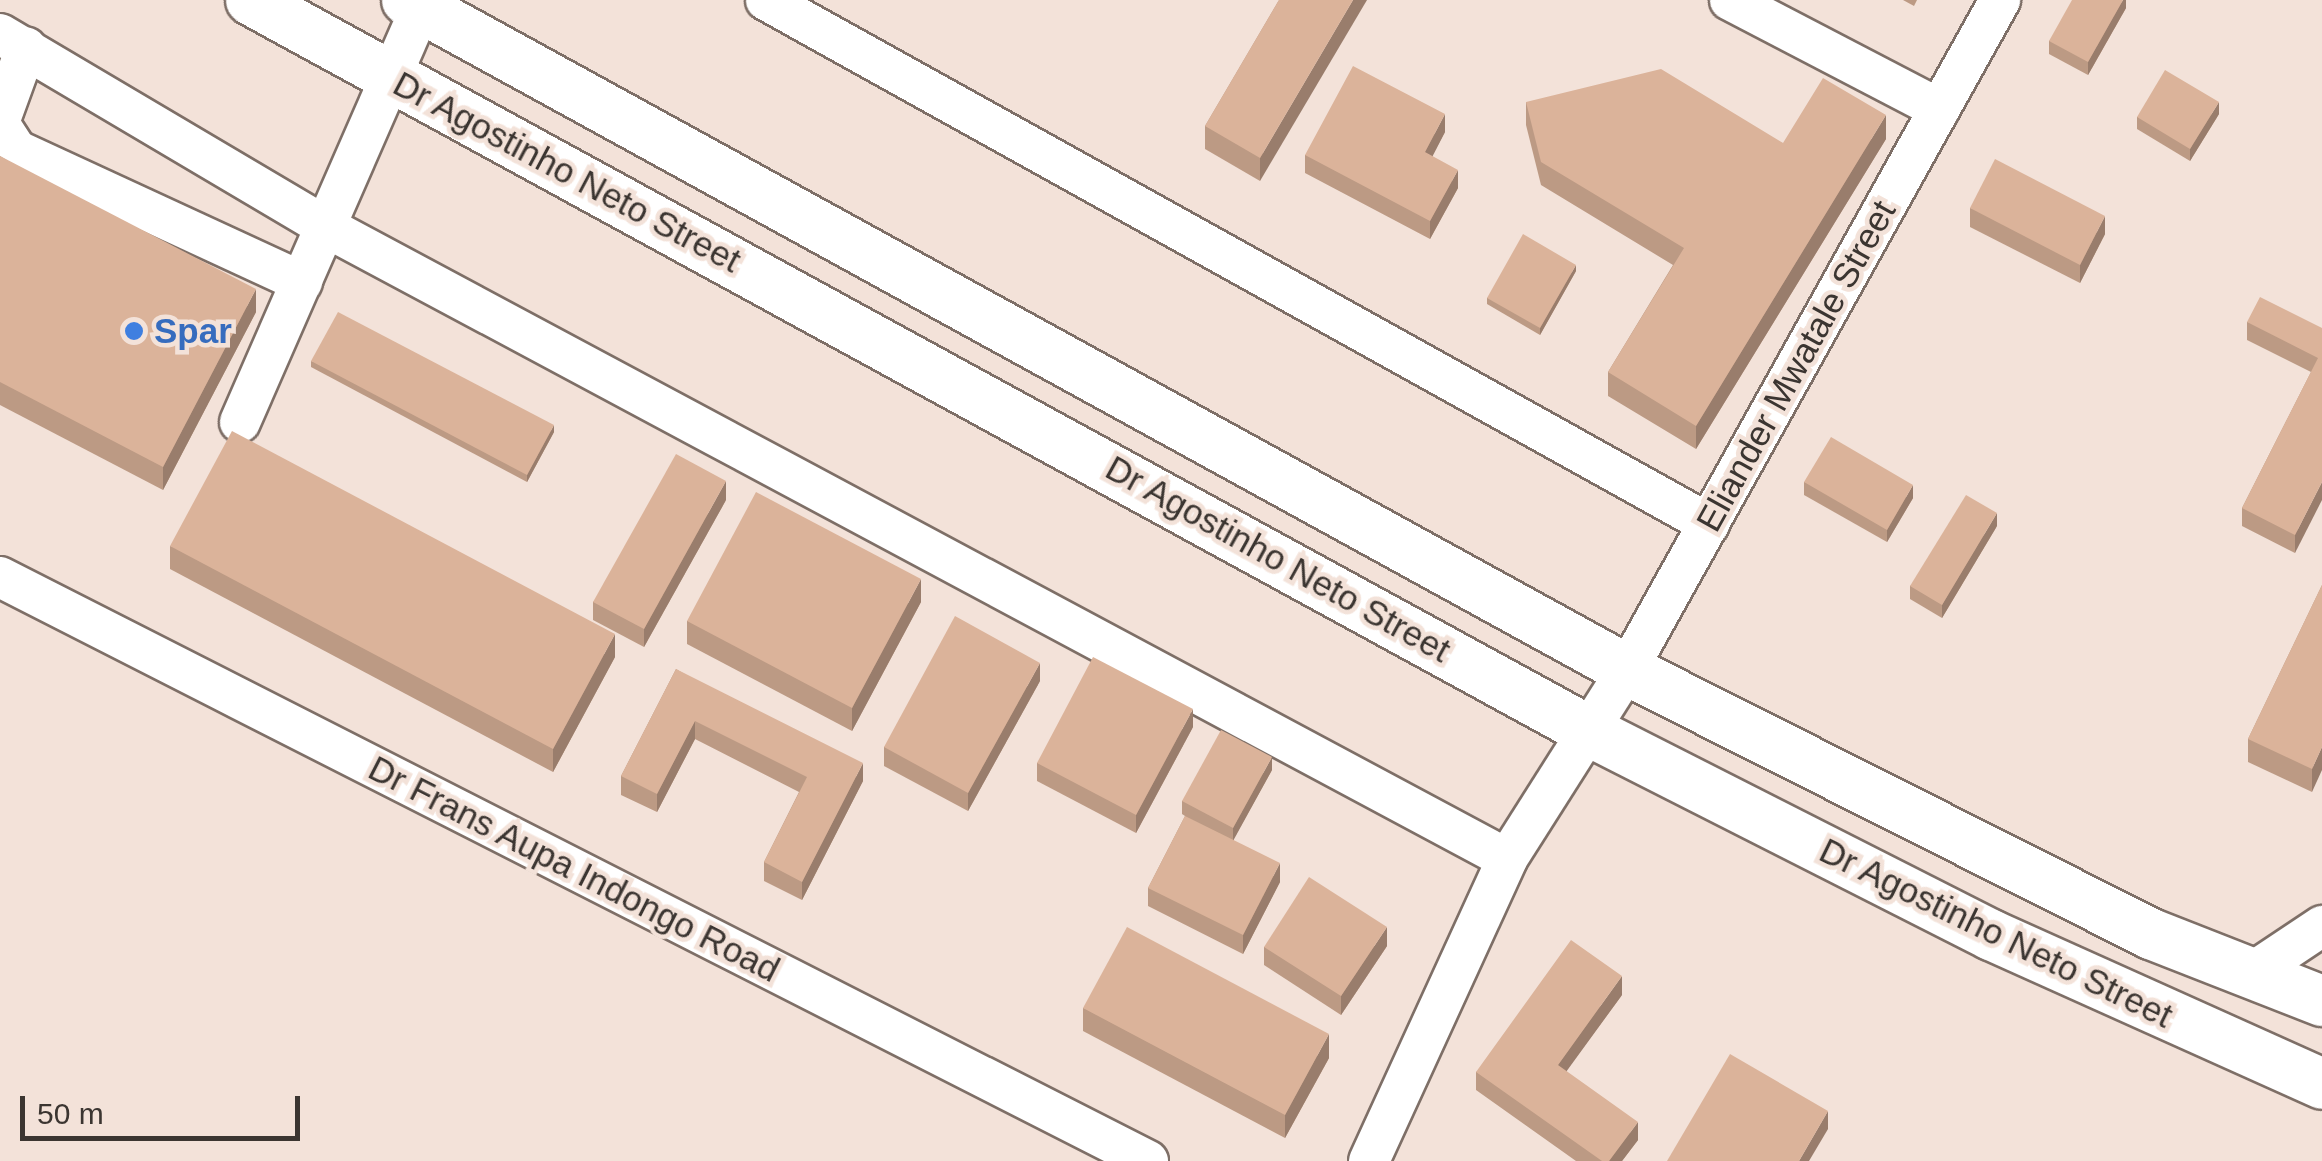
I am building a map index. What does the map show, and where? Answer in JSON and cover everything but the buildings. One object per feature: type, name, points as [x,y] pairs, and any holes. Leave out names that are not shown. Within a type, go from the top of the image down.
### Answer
[{"type":"main road","name":"Dr Agostinho Neto Street","points":[[251,0],[1591,732],[1991,935],[2322,1084]]},
{"type":"main road","name":"Dr Agostinho Neto Street","points":[[414,4],[1627,670],[2151,934],[2322,1001]]},
{"type":"street","points":[[766,0],[1709,524]]},
{"type":"street","points":[[1730,0],[1939,109]]},
{"type":"street","name":"Eliander Mwatale Street","points":[[1369,1161],[1507,859],[1627,670],[2000,0]]},
{"type":"street","points":[[240,422],[394,78],[414,4]]},
{"type":"street","points":[[302,282],[16,150],[0,122],[13,41],[326,227],[1507,859]]},
{"type":"street","name":"Dr Frans Aupa Indongo Road","points":[[0,577],[1148,1161]]},
{"type":"street","points":[[2253,972],[2322,926]]},
{"type":"place","name":"Spar","points":[[134,331]]}]
